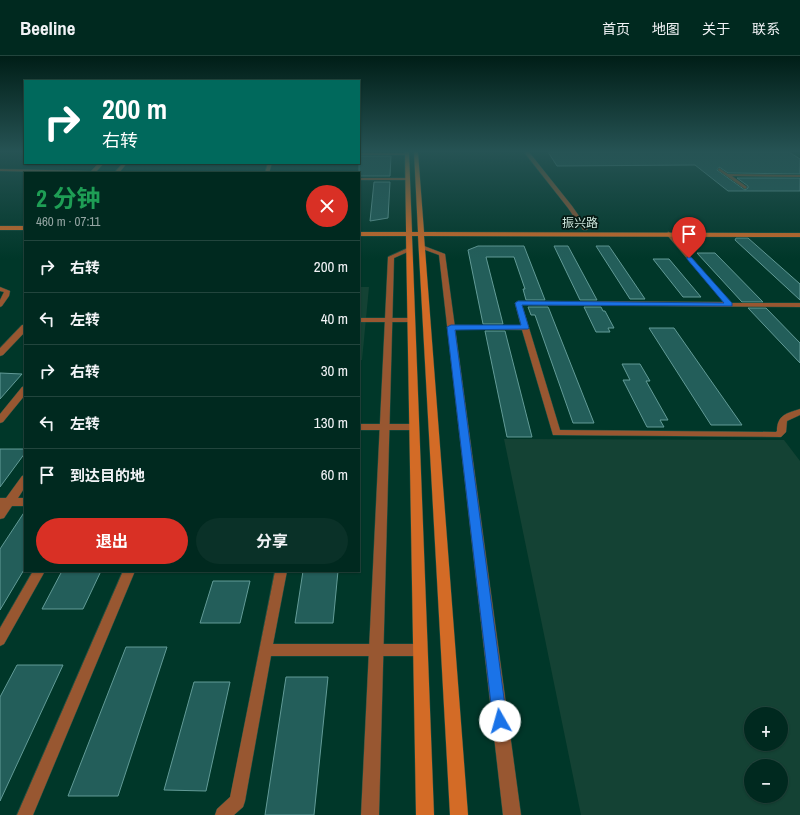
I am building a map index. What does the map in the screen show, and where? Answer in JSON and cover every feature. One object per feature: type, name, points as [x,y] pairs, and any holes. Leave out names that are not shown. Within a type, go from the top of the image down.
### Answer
[{"type":"main road","points":[[409,187],[415,231],[422,246],[459,815]]},
{"type":"main road","points":[[412,187],[415,231],[410,249],[425,815]]},
{"type":"main road","points":[[0,228],[24,228]]},
{"type":"main road","name":"振兴路","points":[[360,229],[415,231],[800,235]]},
{"type":"main road","name":"振兴路","points":[[360,234],[415,231],[585,229],[800,230]]},
{"type":"main road","points":[[0,233],[24,233]]},
{"type":"street","points":[[554,187],[585,229]]},
{"type":"street","points":[[422,246],[442,254],[512,815]]},
{"type":"street","points":[[370,815],[391,257],[410,249]]},
{"type":"street","points":[[0,353],[24,328]]},
{"type":"lane","points":[[669,234],[730,305]]},
{"type":"lane","points":[[0,289],[7,291],[6,296],[0,305]]},
{"type":"lane","points":[[800,305],[518,303],[556,433],[778,435],[782,432],[782,420],[800,412]]},
{"type":"lane","points":[[360,320],[412,320]]},
{"type":"lane","points":[[451,327],[525,328]]},
{"type":"lane","points":[[0,420],[24,391]]},
{"type":"lane","points":[[360,427],[414,427]]},
{"type":"lane","points":[[0,515],[5,502],[24,480]]},
{"type":"lane","points":[[5,502],[24,502]]},
{"type":"lane","points":[[0,640],[38,572]]},
{"type":"lane","points":[[25,815],[129,572]]},
{"type":"lane","points":[[223,815],[237,801],[281,572]]},
{"type":"lane","points":[[266,650],[420,650]]},
{"type":"shaded area","points":[[360,287],[369,287],[362,360],[360,360]]},
{"type":"shaded area","points":[[504,439],[784,440],[800,461],[800,815],[581,815]]},
{"type":"building","points":[[373,187],[390,187],[388,218],[370,221]]},
{"type":"building","points":[[723,187],[741,187],[745,190],[748,187],[800,187],[800,191],[728,191]]},
{"type":"building","points":[[736,238],[748,238],[800,284],[800,300],[735,240]]},
{"type":"building","points":[[478,246],[524,246],[545,300],[526,300],[523,289],[525,289],[514,257],[486,257],[503,324],[483,324],[468,250]]},
{"type":"building","points":[[554,246],[568,246],[597,300],[580,300]]},
{"type":"building","points":[[596,246],[609,246],[645,299],[630,299]]},
{"type":"building","points":[[697,253],[715,253],[763,302],[742,302]]},
{"type":"building","points":[[653,259],[669,259],[701,297],[683,297]]},
{"type":"building","points":[[528,307],[548,307],[594,423],[573,423],[535,315],[531,315]]},
{"type":"building","points":[[584,307],[601,307],[603,311],[605,311],[614,328],[608,328],[610,332],[596,332]]},
{"type":"building","points":[[748,308],[766,308],[800,343],[800,363]]},
{"type":"building","points":[[649,328],[674,328],[742,425],[711,425]]},
{"type":"building","points":[[485,331],[505,331],[532,437],[507,437]]},
{"type":"building","points":[[622,364],[640,364],[650,381],[646,381],[668,420],[660,420],[664,427],[647,427],[623,380],[630,380]]},
{"type":"building","points":[[0,373],[22,374],[0,399]]},
{"type":"building","points":[[0,449],[24,449],[24,454],[0,487]]},
{"type":"building","points":[[24,513],[24,570],[0,610],[0,549]]},
{"type":"building","points":[[61,572],[101,572],[83,609],[42,609]]},
{"type":"building","points":[[303,572],[338,572],[333,623],[295,623]]},
{"type":"building","points":[[213,581],[250,581],[240,623],[200,623]]},
{"type":"building","points":[[126,647],[167,647],[118,796],[68,796]]},
{"type":"building","points":[[17,665],[63,665],[0,801],[0,697]]},
{"type":"building","points":[[286,677],[328,677],[314,815],[265,815]]},
{"type":"building","points":[[194,682],[230,682],[206,791],[164,790]]},
{"type":"route","points":[[500,721],[451,327],[525,328],[518,303],[730,305],[689,258]]}]
